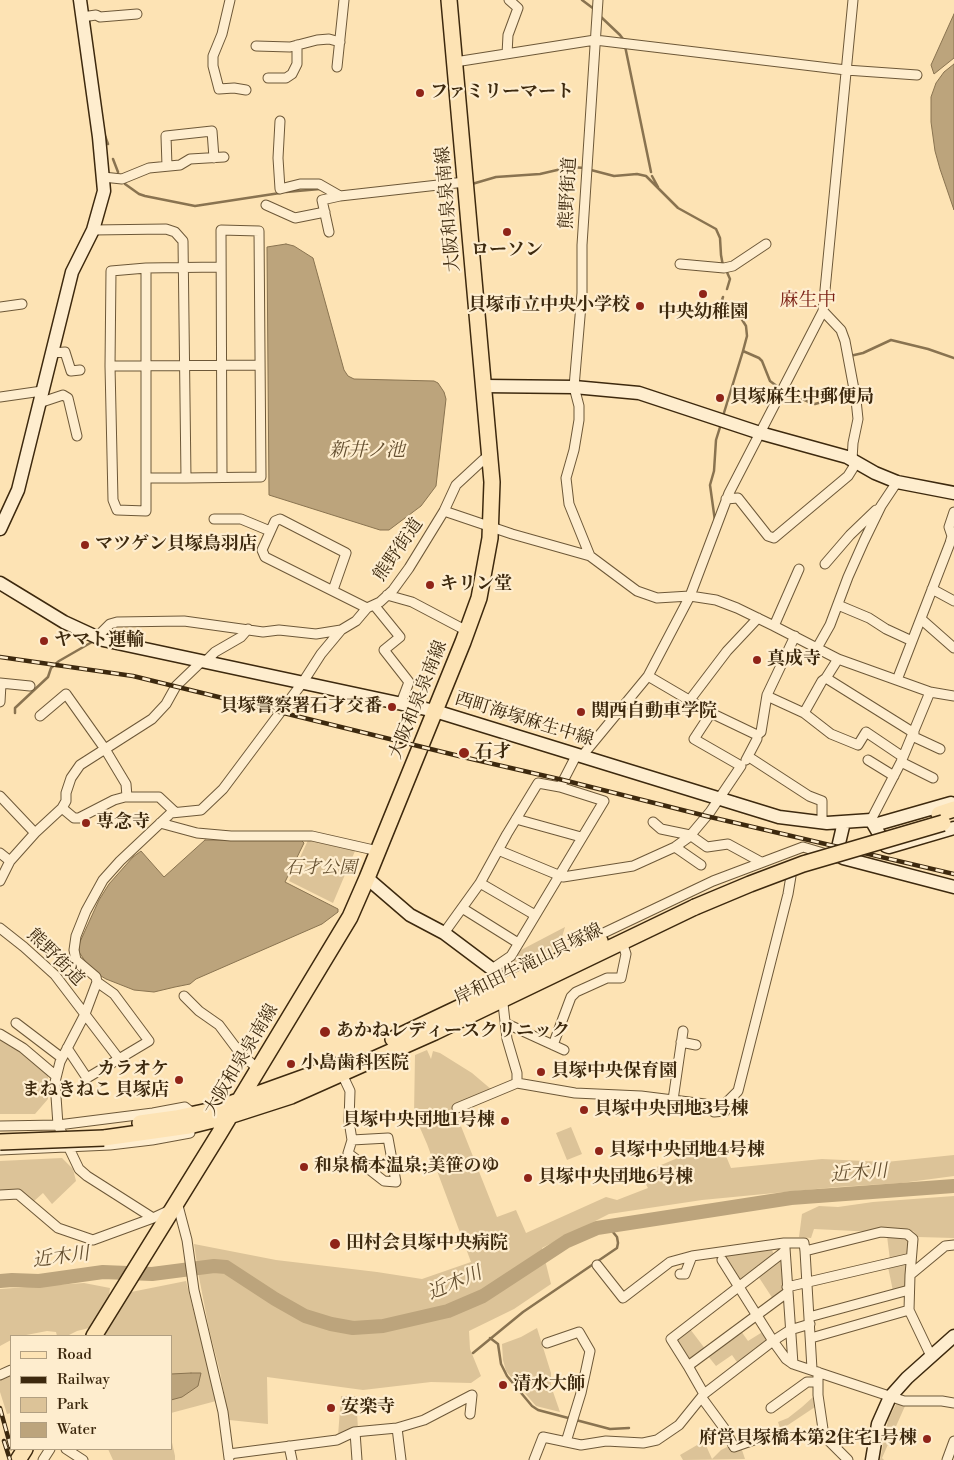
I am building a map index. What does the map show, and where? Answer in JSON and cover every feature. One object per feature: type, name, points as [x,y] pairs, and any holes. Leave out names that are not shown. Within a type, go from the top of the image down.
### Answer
[{"type":"main road","name":"大阪和泉泉南線","points":[[91,1335],[115,1302],[341,933],[367,878],[468,630],[482,583],[492,527],[492,482],[449,0]]},
{"type":"main road","name":"岸和田牛滝山貝塚線","points":[[197,1119],[229,1116],[291,1096],[342,1074],[502,994],[530,974],[693,903],[803,864],[949,819]]},
{"type":"main road","name":"岸和田牛滝山貝塚線","points":[[0,1142],[177,1129],[237,1102],[340,1064],[590,957],[693,903]]},
{"type":"main road","name":"岸和田牛滝山貝塚線","points":[[0,1132],[103,1133]]},
{"type":"street","points":[[0,529],[18,490],[72,272],[93,230],[104,192],[104,177],[80,0]]},
{"type":"street","points":[[230,0],[222,34],[213,56],[213,66],[219,89],[234,88],[246,90]]},
{"type":"street","points":[[337,66],[344,0]]},
{"type":"street","points":[[508,54],[508,36],[518,8],[509,0]]},
{"type":"street","name":"熊野街道","points":[[590,556],[569,504],[566,478],[574,450],[579,420],[579,406],[574,387],[582,293],[582,245],[598,0]]},
{"type":"street","points":[[560,787],[579,755],[648,676],[690,596],[726,499],[823,311],[853,0]]},
{"type":"street","points":[[82,17],[137,14]]},
{"type":"street","points":[[256,46],[290,47],[329,39],[340,42]]},
{"type":"street","points":[[455,62],[595,40],[846,70],[917,75]]},
{"type":"street","points":[[268,78],[286,78],[292,74],[297,64],[297,45]]},
{"type":"street","points":[[280,121],[278,158],[280,189],[300,184],[319,184],[340,196]]},
{"type":"street","points":[[168,166],[166,136],[212,131],[214,158]]},
{"type":"street","points":[[104,177],[122,179],[148,168],[180,165],[190,159],[224,157]]},
{"type":"street","points":[[329,232],[322,200],[340,196],[465,182]]},
{"type":"street","points":[[266,205],[295,218],[325,212]]},
{"type":"street","points":[[93,230],[166,229],[175,232],[183,241],[186,478]]},
{"type":"street","points":[[146,478],[261,477],[259,232],[221,230],[222,477]]},
{"type":"street","points":[[680,264],[724,268],[733,266],[766,244]]},
{"type":"street","points":[[146,268],[146,511],[117,510],[113,500],[110,366],[111,270],[146,268],[221,267]]},
{"type":"street","points":[[0,307],[22,304]]},
{"type":"street","points":[[726,499],[738,498],[768,536],[774,538],[848,476],[854,468],[853,443],[858,419],[845,341],[841,330],[823,311]]},
{"type":"street","points":[[52,353],[65,352],[71,370],[80,370]]},
{"type":"street","points":[[110,366],[260,365]]},
{"type":"street","points":[[484,386],[574,387],[639,393],[760,433],[853,460],[875,473],[897,482],[954,493]]},
{"type":"street","points":[[0,397],[64,395],[68,398],[77,436]]},
{"type":"street","name":"熊野街道","points":[[97,637],[110,624],[118,622],[184,621],[274,632],[279,630],[316,634],[341,630],[356,621],[371,606],[387,595],[409,568],[444,512],[456,485],[489,456]]},
{"type":"street","points":[[817,648],[830,625],[848,577],[881,506],[897,482]]},
{"type":"street","points":[[825,564],[850,535],[881,506]]},
{"type":"street","points":[[444,512],[551,546],[590,556],[637,591],[657,598],[690,596],[716,600],[758,618],[838,659],[930,692],[954,696]]},
{"type":"street","points":[[897,680],[950,543],[952,536],[950,527],[954,512]]},
{"type":"street","points":[[214,519],[241,519],[270,531]]},
{"type":"street","points":[[333,590],[346,553],[280,519],[275,521],[262,550],[265,557],[333,590],[371,606],[400,637],[384,650],[409,682],[401,703]]},
{"type":"street","points":[[774,626],[799,569]]},
{"type":"street","name":"西町海塚麻生中線","points":[[0,583],[64,622],[97,637],[435,711],[779,817],[822,822],[873,822],[954,802]]},
{"type":"street","points":[[932,589],[954,601]]},
{"type":"street","points":[[387,595],[412,602],[468,630]]},
{"type":"street","points":[[838,605],[869,618],[912,641]]},
{"type":"street","points":[[689,701],[727,651],[758,618]]},
{"type":"street","points":[[921,619],[954,648]]},
{"type":"street","points":[[0,881],[10,861],[35,833],[62,808],[74,772],[85,760],[152,719],[166,704],[176,686],[215,652],[241,637],[248,629]]},
{"type":"street","points":[[153,1218],[79,1169],[58,1125],[56,1076],[62,1058],[85,1014],[97,982],[96,977],[76,960],[74,950],[76,936],[86,911],[103,880],[171,812],[196,812],[201,810],[223,789],[321,654],[341,630]]},
{"type":"street","points":[[498,850],[558,876],[634,866],[675,847],[690,835],[749,756],[757,735],[761,732],[767,696],[794,636]]},
{"type":"street","points":[[804,713],[822,681],[838,659]]},
{"type":"street","points":[[648,676],[711,713],[757,735]]},
{"type":"street","points":[[826,678],[913,734],[940,749]]},
{"type":"street","points":[[0,702],[1,683],[30,686]]},
{"type":"street","points":[[930,692],[873,822],[886,846],[889,847],[949,819]]},
{"type":"street","points":[[40,716],[66,694],[105,749],[126,784],[127,797]]},
{"type":"street","points":[[767,696],[804,713],[831,734],[858,745],[866,732],[902,759],[933,778]]},
{"type":"street","points":[[711,713],[694,739],[741,766]]},
{"type":"street","points":[[749,756],[809,796],[822,801],[822,822]]},
{"type":"street","points":[[868,760],[894,776]]},
{"type":"street","points":[[444,933],[480,883],[538,783],[560,787],[604,801],[511,956],[492,969]]},
{"type":"street","points":[[0,796],[35,833]]},
{"type":"street","points":[[62,808],[74,818],[79,818],[114,800],[127,797],[159,796],[175,812]]},
{"type":"street","points":[[0,812],[6,804]]},
{"type":"street","points":[[516,819],[581,837]]},
{"type":"street","points":[[652,822],[661,829],[665,826],[690,835],[707,847],[728,844],[760,862]]},
{"type":"street","points":[[839,857],[844,822]]},
{"type":"street","points":[[160,823],[197,833],[312,836],[378,851]]},
{"type":"street","points":[[530,974],[602,933],[681,895],[803,846],[954,887]]},
{"type":"street","points":[[675,847],[701,865]]},
{"type":"street","points":[[714,1112],[725,1111],[727,1102],[738,1091],[793,875],[787,852]]},
{"type":"street","points":[[0,853],[10,861]]},
{"type":"street","points":[[590,957],[603,958],[738,896],[839,857]]},
{"type":"street","points":[[367,878],[410,914],[444,933],[496,974],[502,994],[507,1039],[518,1083]]},
{"type":"street","points":[[480,883],[535,916]]},
{"type":"street","points":[[462,908],[518,943]]},
{"type":"street","name":"熊野街道","points":[[0,928],[55,975],[119,1059]]},
{"type":"street","points":[[553,1045],[572,996],[576,992],[607,978],[622,978],[626,954],[624,948]]},
{"type":"street","points":[[67,1048],[87,1078],[149,1041],[114,994],[97,982]]},
{"type":"street","points":[[184,996],[199,1011],[218,1025],[240,1053],[258,1069]]},
{"type":"street","points":[[16,1022],[62,1058]]},
{"type":"street","points":[[505,1024],[564,1050]]},
{"type":"street","points":[[673,1100],[681,1076],[682,1031]]},
{"type":"street","points":[[0,1034],[23,1048],[56,1076]]},
{"type":"street","points":[[681,1042],[696,1045]]},
{"type":"street","points":[[342,1074],[350,1091],[349,1121],[352,1140],[348,1153],[384,1181],[396,1182],[388,1138],[352,1140]]},
{"type":"street","points":[[457,1108],[518,1083],[574,1093],[633,1095],[700,1102]]},
{"type":"street","points":[[0,1126],[58,1125],[185,1107],[197,1119],[190,1133],[152,1140],[68,1148],[0,1150]]},
{"type":"street","points":[[0,1195],[18,1194],[58,1228],[93,1240],[153,1218],[175,1205],[187,1240],[194,1290],[223,1412],[229,1457],[289,1446],[337,1440],[355,1432],[397,1428],[424,1420],[472,1395],[470,1414]]},
{"type":"street","points":[[805,1251],[882,1232],[908,1234],[913,1239],[909,1310],[931,1356]]},
{"type":"street","points":[[597,1265],[623,1298],[670,1262],[692,1256],[785,1247],[804,1243],[809,1320],[824,1436],[848,1460]]},
{"type":"street","points":[[910,1275],[945,1246],[954,1245]]},
{"type":"street","points":[[774,1433],[734,1447],[671,1339],[785,1247]]},
{"type":"street","points":[[785,1247],[793,1364]]},
{"type":"street","points":[[680,1274],[684,1274],[692,1256]]},
{"type":"street","points":[[688,1366],[756,1316],[787,1289],[911,1258]]},
{"type":"street","points":[[722,1260],[773,1341],[786,1359],[793,1364],[904,1401],[954,1402]]},
{"type":"street","points":[[534,1460],[543,1437],[582,1445],[606,1441],[643,1443],[657,1440],[679,1425],[703,1396],[773,1341],[790,1330],[809,1320],[909,1290]]},
{"type":"street","points":[[811,1338],[909,1310]]},
{"type":"street","points":[[547,1343],[579,1332],[590,1351],[581,1393],[566,1442]]},
{"type":"street","points":[[872,1460],[878,1424],[890,1397],[907,1378],[954,1336]]},
{"type":"street","points":[[771,1408],[808,1382],[818,1382]]},
{"type":"street","points":[[397,1428],[401,1460]]},
{"type":"street","points":[[355,1432],[357,1460]]},
{"type":"street","points":[[947,1460],[954,1441]]},
{"type":"street","points":[[289,1446],[292,1460]]},
{"type":"street","points":[[68,1450],[83,1460]]},
{"type":"green space","name":"石才公園","points":[[309,838],[355,851],[333,903],[289,881]]},
{"type":"green space","points":[[565,927],[559,947],[517,967],[509,969],[506,965],[515,959],[521,950]]},
{"type":"green space","points":[[0,1039],[21,1051],[48,1076],[48,1099],[35,1114],[0,1114]]},
{"type":"green space","points":[[427,1050],[431,1059],[433,1051],[440,1053],[472,1073],[492,1090],[453,1106],[497,1217],[516,1210],[526,1233],[606,1197],[617,1200],[648,1188],[640,1174],[687,1154],[726,1156],[731,1168],[822,1159],[886,1162],[954,1155],[954,1176],[901,1183],[702,1200],[609,1214],[542,1248],[551,1284],[514,1309],[469,1331],[470,1349],[481,1376],[471,1383],[431,1382],[363,1390],[267,1377],[268,1424],[229,1420],[220,1372],[209,1329],[194,1244],[276,1260],[422,1279],[471,1262],[414,1114],[415,1055]]},
{"type":"green space","points":[[571,1127],[582,1154],[567,1160],[556,1133]]},
{"type":"green space","points":[[62,1158],[73,1169],[76,1181],[52,1204],[43,1193],[33,1202],[15,1189],[0,1192],[0,1161]]},
{"type":"green space","points":[[954,1196],[954,1238],[918,1237],[913,1231],[884,1229],[875,1232],[814,1229],[811,1238],[799,1237],[802,1214],[819,1206],[838,1207],[873,1202]]},
{"type":"green space","points":[[887,1236],[907,1237],[909,1239],[908,1254],[890,1260]]},
{"type":"green space","points":[[772,1250],[774,1255],[739,1280],[721,1255]]},
{"type":"green space","points":[[781,1258],[783,1260],[785,1291],[773,1299],[758,1276]]},
{"type":"green space","points":[[909,1261],[907,1287],[893,1291],[888,1267]]},
{"type":"green space","points":[[186,1281],[216,1401],[172,1413],[172,1335],[105,1335],[131,1292]]},
{"type":"green space","points":[[84,1283],[110,1288],[109,1296],[93,1327],[69,1335],[57,1335],[56,1332],[47,1331],[26,1335],[10,1335],[10,1341],[0,1346],[0,1289]]},
{"type":"green space","points":[[537,1328],[551,1373],[551,1386],[560,1412],[536,1406],[506,1371],[502,1344],[521,1337]]},
{"type":"green space","points":[[690,1329],[706,1350],[689,1360],[677,1338]]},
{"type":"green space","points":[[741,1331],[748,1341],[764,1331],[771,1341],[739,1365],[732,1355],[716,1366],[708,1356]]},
{"type":"green space","points":[[10,1373],[10,1413],[7,1414],[0,1392],[0,1378]]},
{"type":"green space","points":[[341,1396],[356,1396],[358,1429],[338,1436]]},
{"type":"green space","points":[[813,1397],[815,1407],[788,1425],[780,1428],[778,1422],[788,1418]]},
{"type":"green space","points":[[896,1404],[905,1406],[882,1458],[884,1460],[880,1460],[888,1420]]},
{"type":"green space","points":[[704,1441],[712,1459],[721,1450],[731,1445],[741,1447],[745,1459],[683,1460],[680,1455]]},
{"type":"green space","points":[[172,1442],[175,1456],[175,1460],[113,1460],[108,1450],[172,1450]]},
{"type":"water","points":[[954,14],[954,58],[934,74],[931,65]]},
{"type":"water","points":[[954,64],[954,210],[935,151],[931,122],[931,97],[936,83],[944,72]]},
{"type":"water","name":"新井ノ池","points":[[286,244],[294,246],[313,258],[344,370],[348,376],[354,379],[434,381],[438,383],[444,392],[446,399],[436,486],[421,506],[389,530],[380,530],[269,495],[267,247]]},
{"type":"water","points":[[205,840],[301,840],[304,843],[285,882],[338,909],[338,912],[322,924],[196,979],[190,984],[154,992],[134,990],[106,979],[91,970],[79,952],[79,944],[99,900],[109,884],[133,857],[141,851],[164,877]]},
{"type":"water","points":[[201,1373],[198,1386],[182,1397],[172,1400],[172,1374]]},
{"type":"waterway","points":[[582,0],[594,9]]},
{"type":"waterway","points":[[600,16],[623,39]]},
{"type":"waterway","points":[[625,46],[651,172]]},
{"type":"waterway","points":[[105,136],[108,144]]},
{"type":"waterway","points":[[113,159],[118,172]]},
{"type":"waterway","points":[[472,184],[496,177],[540,174],[570,167],[585,168]]},
{"type":"waterway","points":[[591,170],[614,176],[637,174],[646,176],[678,208],[716,229],[720,238],[723,266]]},
{"type":"waterway","points":[[652,176],[658,187]]},
{"type":"waterway","points":[[125,184],[145,196],[195,206],[280,193]]},
{"type":"waterway","points":[[286,192],[320,189]]},
{"type":"waterway","points":[[726,270],[730,279],[727,289]]},
{"type":"waterway","points":[[723,297],[721,303],[723,307],[741,318],[746,326],[747,336],[743,351],[762,361],[770,381],[778,387]]},
{"type":"waterway","points":[[850,356],[863,353],[891,340],[928,349],[954,358]]},
{"type":"waterway","points":[[723,416],[743,351]]},
{"type":"waterway","points":[[785,391],[815,404],[843,396],[851,391]]},
{"type":"waterway","points":[[715,521],[710,485],[714,471],[716,440],[721,424]]},
{"type":"waterway","points":[[15,713],[15,708],[48,677],[51,668],[59,661],[92,642]]},
{"type":"waterway","name":"近木川","points":[[0,1281],[39,1281],[103,1272],[152,1274],[214,1266],[226,1267],[305,1316],[353,1328],[383,1326],[448,1311],[483,1296],[567,1241],[597,1228],[791,1198],[954,1186]]},
{"type":"waterway","points":[[473,1353],[523,1312],[617,1248],[617,1237],[608,1226]]},
{"type":"waterway","points":[[490,1338],[498,1344],[501,1364],[507,1376],[532,1406],[538,1410],[610,1429],[629,1428]]},
{"type":"railway","points":[[0,657],[133,676],[706,816],[954,874]]},
{"type":"railway","points":[[0,1408],[10,1444]]},
{"type":"railway","points":[[4,1441],[10,1460]]},
{"type":"place","name":"ファミリーマート","points":[[420,93]]},
{"type":"place","name":"ローソン","points":[[507,232]]},
{"type":"place","name":"中央幼稚園","points":[[703,294]]},
{"type":"place","name":"貝塚市立中央小学校","points":[[640,306]]},
{"type":"place","name":"貝塚麻生中郵便局","points":[[720,398]]},
{"type":"place","name":"マツゲン貝塚鳥羽店","points":[[85,545]]},
{"type":"place","name":"キリン堂","points":[[430,585]]},
{"type":"place","name":"ヤマト運輸","points":[[44,641]]},
{"type":"place","name":"真成寺","points":[[757,660]]},
{"type":"place","name":"貝塚警察署石才交番","points":[[392,707]]},
{"type":"place","name":"関西自動車学院","points":[[581,712]]},
{"type":"place","name":"石才","points":[[464,753]]},
{"type":"place","name":"専念寺","points":[[86,823]]},
{"type":"place","name":"あかねレディースクリニック","points":[[325,1032]]},
{"type":"place","name":"小島歯科医院","points":[[291,1064]]},
{"type":"place","name":"貝塚中央保育園","points":[[541,1072]]},
{"type":"place","name":"カラオケ まねきねこ 貝塚店","points":[[179,1080]]},
{"type":"place","name":"貝塚中央団地3号棟","points":[[584,1110]]},
{"type":"place","name":"貝塚中央団地1号棟","points":[[505,1121]]},
{"type":"place","name":"貝塚中央団地4号棟","points":[[599,1151]]},
{"type":"place","name":"和泉橋本温泉;美笹のゆ","points":[[304,1167]]},
{"type":"place","name":"貝塚中央団地6号棟","points":[[528,1178]]},
{"type":"place","name":"田村会貝塚中央病院","points":[[335,1244]]},
{"type":"place","name":"清水大師","points":[[503,1385]]},
{"type":"place","name":"安楽寺","points":[[331,1408]]},
{"type":"place","name":"府営貝塚橋本第2住宅1号棟","points":[[927,1439]]},
{"type":"district","name":"麻生中","points":[[808,301]]}]
